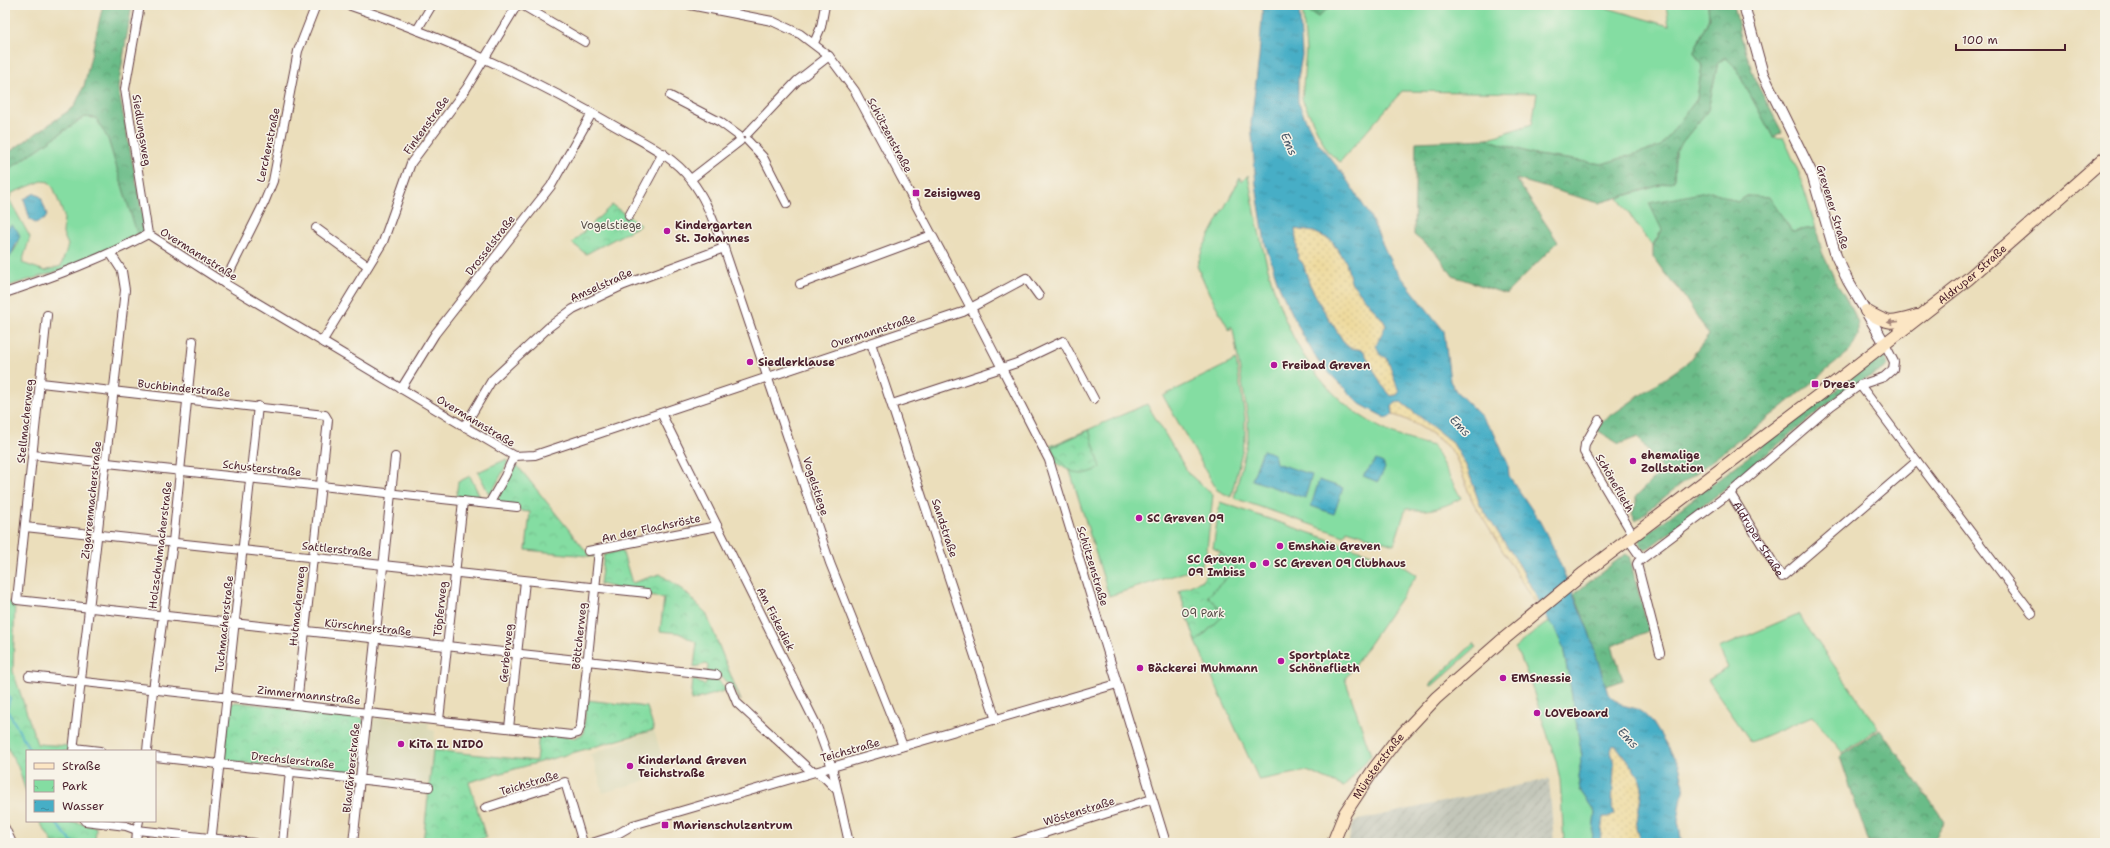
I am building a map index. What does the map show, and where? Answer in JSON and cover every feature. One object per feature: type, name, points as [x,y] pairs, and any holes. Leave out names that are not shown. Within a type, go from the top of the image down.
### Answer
[{"type":"main road","name":"Aldruper Straße","points":[[1885,344],[1968,279],[2105,158]]},
{"type":"main road","points":[[1866,311],[1884,322],[1892,323],[1922,315]]},
{"type":"main road","name":"Münsterstraße","points":[[1333,843],[1345,813],[1374,769],[1394,743],[1436,698],[1500,642],[1584,573],[1885,344]]},
{"type":"street","name":"Siedlungsweg","points":[[140,5],[124,89],[148,234]]},
{"type":"street","name":"Lerchenstraße","points":[[224,283],[264,204],[273,181],[298,51],[316,5]]},
{"type":"street","name":"Vogelstiege","points":[[348,5],[417,30],[484,59],[592,113],[663,153],[691,179],[707,205],[724,248],[830,563],[903,746]]},
{"type":"street","points":[[417,30],[432,5]]},
{"type":"street","name":"Finkenstraße","points":[[322,342],[383,242],[411,163],[466,89],[517,5]]},
{"type":"street","points":[[522,5],[585,42]]},
{"type":"street","name":"Schützenstraße","points":[[690,5],[772,22],[800,34],[814,43],[829,56],[854,92],[971,308],[1049,460],[1166,843]]},
{"type":"street","points":[[814,43],[821,27],[825,5]]},
{"type":"street","name":"Grevener Straße","points":[[1744,5],[1754,44],[1766,80],[1812,174],[1836,256],[1848,281],[1885,344]]},
{"type":"street","points":[[691,179],[744,138],[797,81],[829,56]]},
{"type":"street","points":[[670,96],[720,122],[744,138],[763,157],[786,204]]},
{"type":"street","name":"Drosselstraße","points":[[402,389],[435,334],[551,186],[592,113]]},
{"type":"street","points":[[629,216],[663,153]]},
{"type":"street","points":[[316,228],[368,266]]},
{"type":"street","name":"Overmannstraße","points":[[5,293],[75,269],[111,254],[148,234],[224,283],[514,456],[535,454],[871,344],[971,308]]},
{"type":"street","points":[[800,284],[932,235]]},
{"type":"street","name":"Amselstraße","points":[[464,427],[492,380],[549,327],[573,309],[624,285],[724,248]]},
{"type":"street","name":"Zigarrenmacherstraße","points":[[73,750],[125,290],[122,271],[111,254]]},
{"type":"street","points":[[971,308],[1026,278],[1039,296]]},
{"type":"street","name":"Stellmacherweg","points":[[17,600],[47,315]]},
{"type":"street","name":"Holzschuhmacherstraße","points":[[148,750],[153,690],[173,542],[194,341]]},
{"type":"street","points":[[892,404],[1002,368],[1063,341],[1094,399]]},
{"type":"street","name":"Sandstraße","points":[[871,344],[996,720]]},
{"type":"street","name":"Aldruper Straße","points":[[1642,559],[1730,494],[1831,406],[1860,385],[1884,377],[1893,369],[1894,362],[1885,344]]},
{"type":"street","name":"Buchbinderstraße","points":[[40,383],[258,406],[325,415]]},
{"type":"street","points":[[1860,385],[2032,613]]},
{"type":"street","name":"Tuchmacherstraße","points":[[211,841],[228,698],[234,624],[258,406]]},
{"type":"street","name":"Am Fiskediek","points":[[661,413],[816,724],[832,767],[850,843]]},
{"type":"street","name":"Hutmacherweg","points":[[297,704],[328,420],[325,415]]},
{"type":"street","name":"Schöneflieth","points":[[1599,420],[1585,444],[1584,452],[1630,537]]},
{"type":"street","name":"Schusterstraße","points":[[33,455],[517,507]]},
{"type":"street","points":[[489,504],[514,456]]},
{"type":"street","name":"Blaufärberstraße","points":[[353,843],[395,458]]},
{"type":"street","name":"Aldruper Straße","points":[[1730,494],[1782,577],[1917,461]]},
{"type":"street","name":"Töpferweg","points":[[439,720],[463,501]]},
{"type":"street","name":"An der Flachsröste","points":[[588,551],[717,526]]},
{"type":"street","name":"Sattlerstraße","points":[[25,527],[648,593]]},
{"type":"street","points":[[1630,537],[1642,559],[1637,564],[1660,653]]},
{"type":"street","name":"Böttcherweg","points":[[581,724],[599,550]]},
{"type":"street","name":"Gerberweg","points":[[509,728],[525,581]]},
{"type":"street","name":"Kürschnerstraße","points":[[17,600],[717,675]]},
{"type":"street","name":"Zimmermannstraße","points":[[29,676],[571,734],[578,733],[581,724]]},
{"type":"street","name":"Teichstraße","points":[[592,843],[614,836],[633,825],[1117,684]]},
{"type":"street","points":[[730,686],[737,703],[813,772],[828,780],[838,790]]},
{"type":"street","name":"Drechslerstraße","points":[[156,757],[361,778],[429,787]]},
{"type":"street","points":[[283,843],[290,771]]},
{"type":"street","name":"Teichstraße","points":[[485,808],[565,782],[583,843]]},
{"type":"street","name":"Wöstenstraße","points":[[1013,843],[1152,799]]},
{"type":"street","points":[[93,822],[126,826],[137,830],[211,841],[254,843]]},
{"type":"street","points":[[136,843],[139,822]]},
{"type":"street","points":[[5,828],[12,843]]},
{"type":"shaded area","name":"KiTa IL NIDO","points":[[376,717],[429,722],[428,729],[435,731],[429,783],[372,777],[367,774],[365,768],[370,725]]},
{"type":"shaded area","name":"Kinderland Greven Teichstraße","points":[[654,730],[667,774],[603,793],[593,758],[589,755]]},
{"type":"shaded area","points":[[1549,779],[1554,843],[1349,843],[1350,831],[1354,821]]},
{"type":"green space","points":[[103,5],[132,5],[118,88],[146,232],[137,234],[108,139],[96,118],[84,117],[5,172],[5,155],[74,107],[84,86]]},
{"type":"green space","points":[[1302,5],[1318,17],[1332,5],[1340,7],[1341,5],[1597,5],[1669,26],[1666,5],[1708,5],[1709,18],[1694,52],[1702,66],[1697,99],[1662,146],[1602,164],[1537,155],[1486,139],[1532,124],[1537,93],[1402,91],[1340,162],[1327,151],[1302,99],[1306,50]]},
{"type":"green space","points":[[1304,5],[1332,5],[1318,17],[1305,9]]},
{"type":"green space","points":[[1708,5],[1734,5],[1740,33],[1755,80],[1782,132],[1773,137],[1735,67],[1726,58],[1718,62],[1708,110],[1675,151],[1674,181],[1599,203],[1516,179],[1558,242],[1506,294],[1453,276],[1436,253],[1414,235],[1416,142],[1486,139],[1537,155],[1602,164],[1661,146],[1697,99],[1702,66],[1694,52],[1709,18]]},
{"type":"green space","points":[[1726,58],[1735,67],[1773,137],[1784,138],[1799,173],[1816,228],[1792,231],[1768,197],[1747,196],[1737,202],[1711,191],[1662,230],[1652,246],[1618,198],[1674,181],[1675,151],[1708,110],[1718,62]]},
{"type":"green space","points":[[84,117],[97,118],[108,139],[137,234],[105,253],[65,269],[5,287],[5,259],[10,257],[18,244],[12,225],[5,229],[5,172]],"holes":[[[42,181],[49,182],[54,189],[64,216],[63,234],[68,245],[61,266],[45,271],[22,263],[30,237],[9,199],[12,193]]]},
{"type":"green space","name":"Freibad Greven","points":[[1248,175],[1263,251],[1273,287],[1286,322],[1303,355],[1325,384],[1353,410],[1387,431],[1410,440],[1433,446],[1461,498],[1435,509],[1413,510],[1406,508],[1394,545],[1347,530],[1344,536],[1234,498],[1248,439],[1248,419],[1233,329],[1231,326],[1230,331],[1209,293],[1197,266],[1203,248],[1240,178],[1242,182]]},
{"type":"green space","points":[[1711,191],[1737,202],[1747,196],[1769,197],[1792,231],[1816,228],[1822,252],[1837,284],[1852,308],[1858,324],[1858,336],[1850,351],[1781,408],[1672,491],[1636,521],[1632,514],[1636,504],[1636,496],[1662,470],[1638,437],[1619,444],[1597,430],[1603,421],[1687,363],[1709,335],[1679,289],[1666,275],[1653,257],[1653,246],[1662,230],[1649,203]]},
{"type":"green space","name":"Vogelstiege","points":[[612,205],[641,225],[586,254],[572,243]]},
{"type":"green space","points":[[1880,356],[1886,359],[1888,365],[1846,389],[1672,531],[1646,550],[1641,547],[1639,540]]},
{"type":"green space","points":[[1236,360],[1245,417],[1245,439],[1231,497],[1217,490],[1163,396]]},
{"type":"green space","points":[[1147,404],[1189,474],[1213,495],[1207,549],[1201,567],[1109,596],[1070,471],[1051,460],[1046,448]]},
{"type":"green space","points":[[1089,430],[1101,468],[1088,473],[1079,474],[1065,466],[1058,459],[1052,447]]},
{"type":"green space","points":[[507,459],[508,462],[490,496],[478,472]]},
{"type":"green space","points":[[517,465],[590,556],[597,555],[597,557],[526,550],[530,512],[519,511],[519,506],[495,503]]},
{"type":"green space","points":[[470,476],[481,499],[456,497],[458,482]]},
{"type":"green space","name":"Sportplatz Schöneflieth","points":[[1220,502],[1400,564],[1417,575],[1345,679],[1371,755],[1344,787],[1307,771],[1259,780],[1196,642],[1225,614],[1208,596],[1221,552],[1213,548]]},
{"type":"green space","points":[[622,550],[632,583],[660,574],[684,591],[706,613],[741,701],[727,682],[718,676],[707,672],[708,666],[706,664],[694,667],[697,643],[679,633],[660,631],[664,598],[647,596],[600,584],[604,555]]},
{"type":"green space","name":"O9 Park","points":[[1221,552],[1237,568],[1208,596],[1225,614],[1196,642],[1179,591],[1203,580],[1212,560]]},
{"type":"green space","points":[[1625,554],[1629,556],[1649,631],[1612,646],[1623,680],[1605,686],[1589,632],[1574,594]]},
{"type":"green space","points":[[5,602],[15,602],[13,671],[37,744],[69,746],[69,750],[26,750],[26,792],[18,767],[5,743]]},
{"type":"green space","points":[[1798,614],[1878,728],[1843,753],[1812,716],[1751,742],[1708,680],[1728,668],[1719,648]]},
{"type":"green space","points":[[1549,621],[1555,629],[1563,647],[1572,696],[1582,757],[1578,776],[1580,790],[1595,812],[1592,843],[1564,843],[1560,780],[1556,761],[1531,684],[1520,656],[1514,648]]},
{"type":"green space","points":[[1474,643],[1476,647],[1432,686],[1429,685]]},
{"type":"green space","points":[[707,677],[719,681],[727,690],[691,701],[693,679],[704,685]]},
{"type":"green space","points":[[587,700],[647,707],[654,730],[469,782],[486,838],[467,843],[423,843],[433,750],[536,761],[539,734],[574,738],[583,734]]},
{"type":"green space","points":[[236,702],[361,717],[364,721],[359,769],[356,773],[351,775],[224,760],[228,709],[231,704]]},
{"type":"green space","points":[[1880,729],[1945,822],[1932,843],[1869,843],[1840,757]]},
{"type":"green space","points":[[40,822],[74,822],[96,827],[95,843],[53,843]]},
{"type":"sand","points":[[1294,229],[1314,232],[1331,240],[1346,262],[1351,282],[1383,320],[1386,326],[1387,358],[1399,392],[1397,395],[1391,396],[1381,384],[1363,350],[1350,348],[1345,344],[1321,306],[1310,285],[1303,264],[1298,258]]},
{"type":"sand","points":[[1401,402],[1453,443],[1467,467],[1480,505],[1520,566],[1538,600],[1534,602],[1474,504],[1456,458],[1451,451],[1428,432],[1401,417],[1393,415],[1392,406],[1394,403]]},
{"type":"sand","points":[[1613,745],[1617,747],[1639,776],[1642,788],[1636,828],[1641,843],[1600,843],[1599,841],[1603,817],[1614,814],[1612,807],[1614,765],[1611,751]]},
{"type":"water","name":"Ems","points":[[1263,5],[1299,5],[1302,55],[1298,78],[1298,102],[1306,120],[1318,143],[1343,174],[1369,214],[1392,265],[1444,331],[1450,381],[1456,391],[1481,416],[1494,433],[1508,464],[1509,476],[1539,520],[1552,545],[1589,632],[1608,694],[1622,705],[1637,709],[1653,723],[1679,765],[1684,785],[1678,821],[1682,843],[1641,843],[1636,828],[1642,788],[1639,776],[1617,747],[1613,745],[1611,751],[1614,765],[1612,807],[1614,814],[1611,817],[1603,817],[1600,843],[1592,843],[1595,812],[1580,790],[1578,776],[1582,757],[1563,647],[1555,629],[1549,621],[1520,566],[1480,505],[1467,467],[1453,443],[1401,402],[1394,403],[1392,406],[1393,415],[1386,418],[1360,404],[1319,363],[1302,334],[1279,286],[1265,243],[1256,185],[1251,123],[1259,57]],"holes":[[[1295,229],[1314,232],[1331,240],[1346,262],[1351,282],[1386,325],[1376,345],[1380,355],[1387,358],[1399,392],[1397,395],[1391,396],[1381,384],[1363,350],[1350,348],[1345,344],[1321,306],[1310,285],[1303,264],[1298,258]]]},
{"type":"water","points":[[35,193],[41,197],[47,215],[45,219],[35,223],[30,220],[24,199]]},
{"type":"water","points":[[12,225],[20,236],[10,257],[5,259],[5,229]]},
{"type":"water","points":[[1263,450],[1274,454],[1276,463],[1312,475],[1305,498],[1252,480]]},
{"type":"water","points":[[1376,460],[1383,463],[1385,468],[1378,482],[1363,476]]},
{"type":"water","points":[[1319,480],[1343,488],[1334,514],[1311,506]]},
{"type":"waterway","points":[[5,690],[10,698],[7,709],[29,750]]},
{"type":"waterway","points":[[55,822],[73,843]]},
{"type":"place","name":"Zeisigweg","points":[[916,193]]},
{"type":"place","name":"Kindergarten St. Johannes","points":[[667,231]]},
{"type":"place","name":"Siedlerklause","points":[[750,362]]},
{"type":"place","name":"Freibad Greven","points":[[1274,365]]},
{"type":"place","name":"Drees","points":[[1815,384]]},
{"type":"place","name":"ehemalige Zollstation","points":[[1633,461]]},
{"type":"place","name":"SC Greven 09","points":[[1139,518]]},
{"type":"place","name":"Emshaie Greven","points":[[1280,546]]},
{"type":"place","name":"SC Greven 09 Clubhaus","points":[[1266,563]]},
{"type":"place","name":"SC Greven 09 Imbiss","points":[[1253,565]]},
{"type":"place","name":"Sportplatz Schöneflieth","points":[[1281,661]]},
{"type":"place","name":"Bäckerei Muhmann","points":[[1140,668]]},
{"type":"place","name":"EMSnessie","points":[[1503,678]]},
{"type":"place","name":"LOVEboard","points":[[1537,713]]},
{"type":"place","name":"KiTa IL NIDO","points":[[401,744]]},
{"type":"place","name":"Kinderland Greven Teichstraße","points":[[630,766]]},
{"type":"place","name":"Marienschulzentrum","points":[[665,825]]}]
